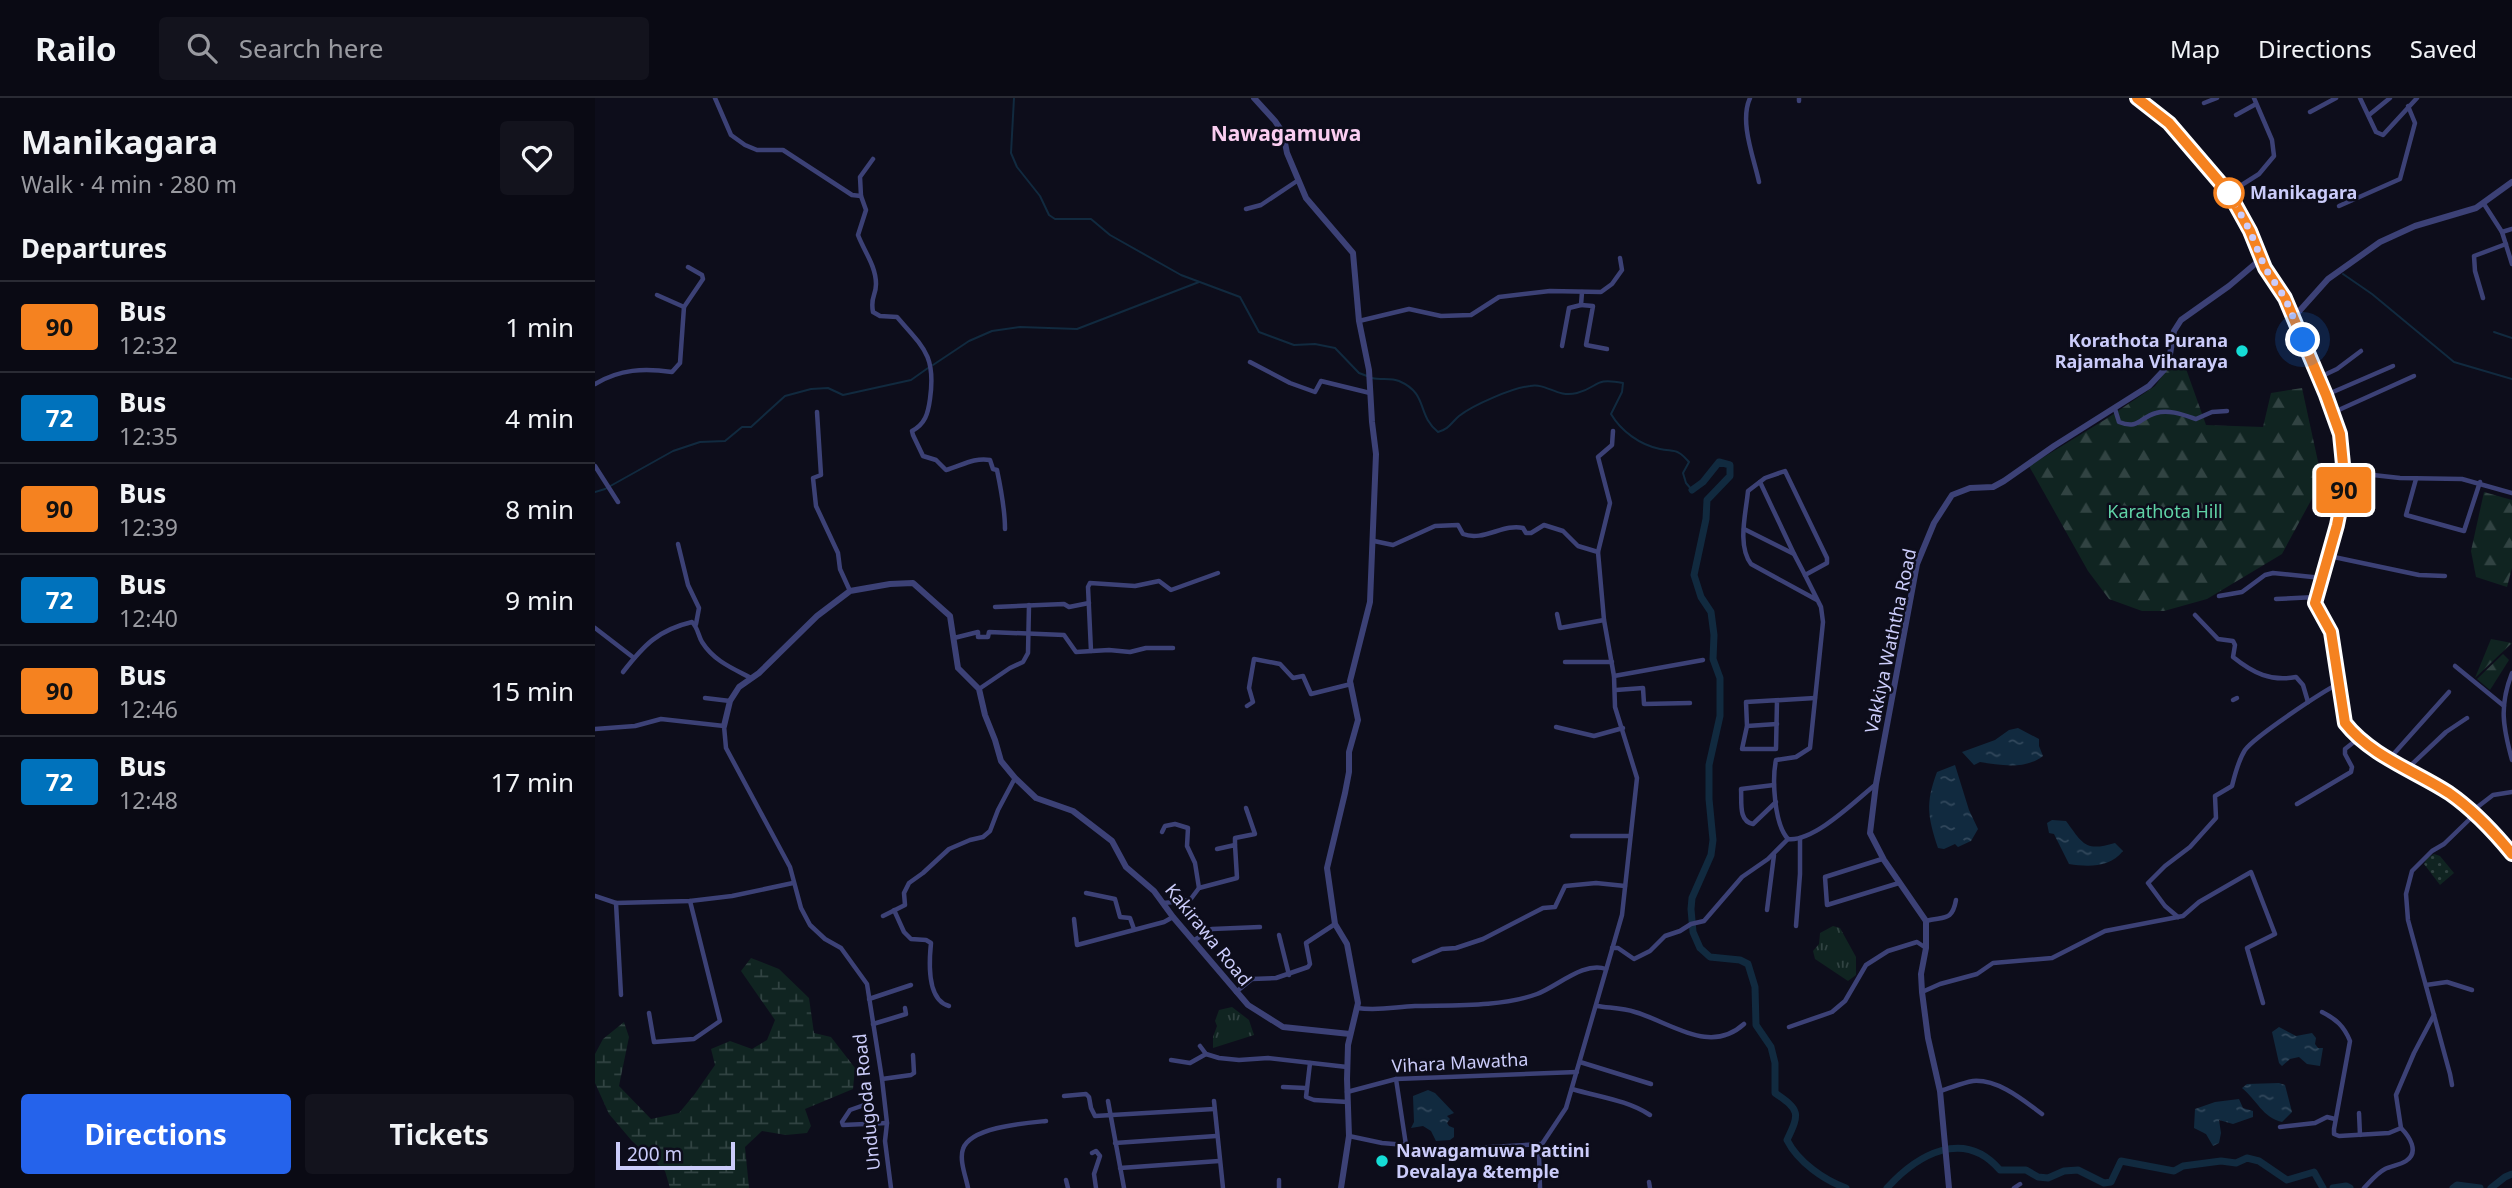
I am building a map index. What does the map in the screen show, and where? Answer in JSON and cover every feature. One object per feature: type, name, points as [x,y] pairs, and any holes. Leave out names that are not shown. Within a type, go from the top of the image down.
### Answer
[{"type":"main road","points":[[2137,98],[2169,123],[2229,193],[2265,268],[2294,317],[2332,413],[2342,447],[2345,485],[2315,603],[2331,632],[2345,723],[2359,738],[2451,794],[2512,854]]},
{"type":"street","points":[[715,98],[731,135],[745,145],[757,150],[783,150],[845,190],[861,196]]},
{"type":"street","points":[[1254,98],[1283,133],[1297,181],[1307,198],[1353,253],[1359,321],[1369,370],[1377,473],[1370,602],[1352,669],[1351,684],[1358,720],[1349,752],[1349,772],[1327,868],[1335,924],[1347,944],[1357,996],[1347,1068],[1349,1136],[1341,1188]]},
{"type":"street","points":[[1750,98],[1745,116],[1759,182]]},
{"type":"street","points":[[2204,103],[2217,98]]},
{"type":"street","points":[[2321,98],[2324,104]]},
{"type":"street","points":[[2310,112],[2336,98]]},
{"type":"street","points":[[2360,98],[2376,132],[2383,135],[2417,98]]},
{"type":"street","points":[[2369,115],[2390,98]]},
{"type":"street","points":[[2229,193],[2259,174],[2274,156],[2272,141],[2255,101],[2236,115]]},
{"type":"street","points":[[2339,206],[2400,179],[2415,123],[2408,106]]},
{"type":"street","points":[[873,159],[860,177],[861,196],[866,210],[858,235],[874,269],[876,288],[870,300],[873,312],[880,316],[897,317],[924,349],[933,372],[929,409],[924,421],[912,431],[913,435],[923,456],[936,460],[946,470],[965,463],[990,460],[999,479],[1005,529]]},
{"type":"street","points":[[1246,209],[1261,205],[1297,181]]},
{"type":"street","points":[[2294,317],[2328,279],[2380,242],[2415,226],[2484,204],[2512,182]]},
{"type":"street","points":[[2484,204],[2502,232],[2512,264]]},
{"type":"street","points":[[2502,232],[2512,229]]},
{"type":"street","points":[[2483,298],[2474,257],[2506,244]]},
{"type":"street","points":[[1359,321],[1409,309],[1441,316],[1471,315],[1499,297],[1550,291],[1601,292],[1612,284],[1622,270],[1620,258]]},
{"type":"street","name":"Vakkiya Waththa Road","points":[[1926,921],[1882,859],[1870,832],[1876,784],[1917,564],[1940,510],[1952,495],[1970,488],[1993,487],[2148,386],[2164,370],[2169,360],[2174,331],[2181,320],[2229,286],[2262,258]]},
{"type":"street","points":[[595,384],[617,372],[650,369],[672,372],[680,363],[684,307],[703,279],[702,275],[688,267]]},
{"type":"street","points":[[1581,305],[1582,292]]},
{"type":"street","points":[[657,295],[684,307]]},
{"type":"street","points":[[1562,346],[1569,308],[1581,305],[1593,306],[1586,345],[1607,349]]},
{"type":"street","points":[[2320,377],[2337,369],[2361,351]]},
{"type":"street","points":[[1250,362],[1290,383],[1315,392],[1321,381],[1370,393]]},
{"type":"street","points":[[2326,395],[2393,366]]},
{"type":"street","points":[[2332,413],[2414,376]]},
{"type":"street","points":[[2115,409],[2119,422],[2134,425],[2159,412],[2183,414],[2196,419],[2212,412],[2227,411]]},
{"type":"street","points":[[817,412],[821,475],[813,478],[816,506],[838,553],[840,569],[850,591]]},
{"type":"street","points":[[1540,1188],[1539,1154],[1542,1144],[1560,1119],[1572,1089],[1622,915],[1637,778],[1617,715],[1598,552],[1611,503],[1598,457],[1612,445],[1613,431]]},
{"type":"street","points":[[595,466],[618,502]]},
{"type":"street","points":[[1805,575],[1827,563],[1827,558],[1785,471],[1760,482],[1748,491],[1744,529],[1745,556],[1751,564],[1817,600]]},
{"type":"street","points":[[2345,485],[2373,475],[2462,479],[2512,493]]},
{"type":"street","points":[[2416,479],[2406,515],[2464,531],[2480,482]]},
{"type":"street","points":[[1760,482],[1821,607],[1823,622],[1810,748],[1796,757],[1776,760]]},
{"type":"street","points":[[1374,541],[1393,545],[1435,526],[1448,524],[1458,525],[1462,534],[1468,537],[1492,534],[1519,526],[1531,534],[1544,525],[1563,531],[1578,546],[1598,552]]},
{"type":"street","points":[[1744,529],[1794,554]]},
{"type":"street","points":[[678,544],[688,585],[699,608],[695,624],[700,639],[713,658],[751,678]]},
{"type":"street","points":[[2329,556],[2419,575],[2445,576]]},
{"type":"street","points":[[1091,651],[1090,583],[1135,586],[1159,581],[1171,590],[1218,573]]},
{"type":"street","points":[[2219,596],[2242,592],[2265,575],[2273,573],[2322,579]]},
{"type":"street","name":"Kakirawa Road","points":[[730,701],[739,687],[817,616],[850,591],[913,583],[950,616],[958,668],[979,689],[1000,761],[1015,778],[1036,799],[1073,811],[1112,841],[1126,867],[1154,891],[1248,1005],[1277,1024],[1350,1034]]},
{"type":"street","points":[[2276,599],[2317,597]]},
{"type":"street","points":[[995,607],[1064,604],[1069,607],[1089,603]]},
{"type":"street","points":[[979,689],[1023,662],[1028,653],[1029,605]]},
{"type":"street","points":[[1556,614],[1560,628],[1604,620]]},
{"type":"street","points":[[2195,615],[2218,639],[2233,640],[2233,657],[2239,661],[2269,678],[2280,680],[2296,677],[2303,685],[2308,702]]},
{"type":"street","points":[[623,672],[649,640],[673,627],[692,622],[695,624]]},
{"type":"street","points":[[595,628],[634,658]]},
{"type":"street","points":[[954,638],[978,632],[978,637],[988,637],[989,632],[1023,632],[1029,635],[1046,633],[1064,635],[1076,652],[1130,652],[1146,648],[1173,648]]},
{"type":"street","points":[[1247,706],[1253,702],[1249,688],[1254,659],[1280,664],[1293,678],[1303,676],[1311,694],[1351,684]]},
{"type":"street","points":[[1614,676],[1703,660]]},
{"type":"street","points":[[1565,662],[1612,662]]},
{"type":"street","points":[[2455,666],[2504,706]]},
{"type":"street","points":[[2512,673],[2504,706],[2504,732],[2512,760]]},
{"type":"street","points":[[2178,918],[2148,883],[2165,866],[2190,848],[2216,818],[2215,796],[2232,786],[2246,747],[2324,690],[2340,683]]},
{"type":"street","points":[[1615,690],[1643,688],[1644,704],[1691,703]]},
{"type":"street","points":[[2390,758],[2449,692]]},
{"type":"street","points":[[595,729],[635,726],[661,719],[725,726],[730,701],[705,698]]},
{"type":"street","points":[[1776,749],[1742,749],[1747,726],[1746,702],[1815,698]]},
{"type":"street","points":[[1777,701],[1776,760],[1773,773],[1776,802],[1784,835],[1788,839]]},
{"type":"street","points":[[2407,768],[2446,732],[2467,718]]},
{"type":"street","points":[[1747,726],[1777,724]]},
{"type":"street","name":"Undugoda Road","points":[[725,726],[726,748],[790,867],[801,908],[810,925],[825,939],[841,948],[867,984],[882,1079],[887,1123],[885,1141],[891,1188]]},
{"type":"street","points":[[1556,727],[1594,736],[1623,728]]},
{"type":"street","points":[[2297,804],[2351,772],[2352,767],[2345,749],[2359,738]]},
{"type":"street","points":[[883,916],[905,905],[904,892],[909,883],[949,849],[970,839],[983,837],[990,831],[1015,778]]},
{"type":"street","points":[[1612,948],[1618,948],[1634,959],[1650,951],[1665,936],[1704,921],[1742,877],[1774,854],[1788,839],[1815,832],[1876,784]]},
{"type":"street","points":[[1775,785],[1741,789],[1743,818],[1747,823],[1753,824],[1776,802]]},
{"type":"street","points":[[2452,1085],[2408,920],[2406,894],[2412,871],[2432,850],[2444,844],[2493,795],[2512,792]]},
{"type":"street","points":[[1164,903],[1190,900],[1199,888],[1237,878],[1235,838],[1255,834],[1246,808]]},
{"type":"street","points":[[1162,832],[1165,826],[1175,824],[1188,828],[1187,846],[1195,863],[1199,888]]},
{"type":"street","points":[[1572,836],[1630,836]]},
{"type":"street","points":[[1796,926],[1801,874],[1800,838]]},
{"type":"street","points":[[1217,849],[1234,845]]},
{"type":"street","points":[[1767,909],[1774,854]]},
{"type":"street","points":[[1882,859],[1825,877],[1826,905],[1899,883]]},
{"type":"street","points":[[1922,992],[1977,974],[1993,962],[2052,958],[2105,931],[2178,918],[2199,902],[2251,872],[2276,934],[2247,948],[2263,1003]]},
{"type":"street","points":[[595,896],[615,902],[690,901],[732,896],[793,883]]},
{"type":"street","points":[[1414,961],[1442,949],[1456,948],[1483,939],[1543,908],[1555,907],[1565,886],[1595,883],[1625,886]]},
{"type":"street","points":[[1086,893],[1115,898],[1120,917],[1130,918],[1134,929]]},
{"type":"street","points":[[1949,1188],[1940,1091],[1928,1038],[1921,974],[1926,948],[1926,921],[1950,916],[1954,912],[1956,900]]},
{"type":"street","points":[[649,1013],[654,1042],[661,1043],[694,1039],[720,1021],[690,901]]},
{"type":"street","points":[[615,902],[621,995]]},
{"type":"street","points":[[894,910],[904,932],[911,939],[931,943],[931,987],[943,1004],[949,1006]]},
{"type":"street","points":[[1074,919],[1077,944],[1174,917]]},
{"type":"street","points":[[1235,992],[1252,979],[1289,975],[1308,967],[1310,964],[1306,943],[1335,924]]},
{"type":"street","points":[[1193,941],[1212,929],[1260,928]]},
{"type":"street","points":[[1279,935],[1289,975]]},
{"type":"street","points":[[1789,1027],[1832,1013],[1845,1001],[1866,965],[1888,951],[1917,943],[1926,948]]},
{"type":"street","points":[[1357,1008],[1379,1011],[1413,1006],[1457,1007],[1511,999],[1537,994],[1570,976],[1595,967],[1606,969]]},
{"type":"street","points":[[2426,985],[2447,982],[2472,990]]},
{"type":"street","points":[[869,999],[911,985]]},
{"type":"street","points":[[1597,1006],[1633,1011],[1704,1039],[1733,1034],[1744,1024]]},
{"type":"street","points":[[873,1024],[906,1014],[905,1008]]},
{"type":"street","points":[[2322,1012],[2335,1018],[2346,1031],[2350,1041],[2335,1119],[2335,1134],[2389,1133],[2400,1128]]},
{"type":"street","points":[[2364,1188],[2383,1170],[2408,1160],[2412,1155],[2413,1146],[2408,1135],[2400,1128],[2396,1096],[2413,1053],[2434,1015]]},
{"type":"street","points":[[1200,1046],[1206,1054]]},
{"type":"street","points":[[1171,1060],[1190,1063],[1206,1054],[1239,1060],[1268,1058],[1347,1068]]},
{"type":"street","points":[[882,1079],[914,1073],[913,1055]]},
{"type":"street","points":[[1580,1062],[1651,1084]]},
{"type":"street","points":[[1310,1063],[1306,1097],[1347,1102]]},
{"type":"street","name":"Vihara Mawatha","points":[[1347,1092],[1396,1079],[1577,1072]]},
{"type":"street","points":[[1349,1136],[1382,1143],[1406,1144],[1396,1079]]},
{"type":"street","points":[[1940,1091],[1974,1081],[1983,1082],[2012,1093],[2042,1114]]},
{"type":"street","points":[[1283,1087],[1305,1088]]},
{"type":"street","points":[[1572,1089],[1604,1099],[1626,1102],[1650,1115]]},
{"type":"street","points":[[1064,1096],[1086,1094],[1095,1116],[1215,1109]]},
{"type":"street","points":[[1108,1101],[1124,1188]]},
{"type":"street","points":[[1214,1101],[1223,1188]]},
{"type":"street","points":[[867,1104],[850,1110],[842,1122],[843,1125],[887,1123]]},
{"type":"street","points":[[2359,1113],[2360,1135]]},
{"type":"street","points":[[2280,1126],[2315,1123],[2327,1117],[2335,1119]]},
{"type":"street","points":[[968,1188],[962,1155],[963,1147],[972,1138],[1018,1124],[1046,1121]]},
{"type":"street","points":[[1115,1143],[1216,1136]]},
{"type":"street","points":[[1473,1148],[1542,1144]]},
{"type":"street","points":[[1092,1153],[1096,1151],[1100,1156],[1096,1170],[1096,1188]]},
{"type":"street","points":[[1120,1168],[1219,1161]]},
{"type":"street","points":[[1093,1162],[1096,1170]]},
{"type":"street","points":[[1066,1180],[1068,1188]]},
{"type":"street","points":[[1279,1180],[1279,1188]]},
{"type":"street","points":[[2014,1188],[2020,1184]]},
{"type":"green space","name":"Karathota Hill","points":[[2175,359],[2185,366],[2206,425],[2263,427],[2271,393],[2302,388],[2322,480],[2282,554],[2207,599],[2164,611],[2142,611],[2109,599],[2088,571],[2029,466],[2155,386]]},
{"type":"green space","points":[[2484,492],[2512,500],[2512,568],[2507,587],[2476,577],[2471,551]]},
{"type":"green space","points":[[2491,639],[2512,643],[2475,678]]},
{"type":"green space","points":[[2503,654],[2509,660],[2490,690],[2477,679]]},
{"type":"green space","points":[[2434,854],[2440,856],[2454,873],[2440,885],[2424,864],[2427,858]]},
{"type":"green space","points":[[1833,926],[1840,928],[1856,957],[1856,975],[1848,981],[1815,959],[1813,951],[1819,944],[1820,933]]},
{"type":"green space","points":[[751,958],[779,969],[809,998],[814,1033],[831,1037],[855,1068],[853,1089],[805,1109],[811,1126],[807,1133],[786,1135],[762,1131],[745,1147],[749,1188],[670,1188],[665,1171],[632,1141],[609,1114],[595,1083],[595,1054],[603,1039],[624,1022],[629,1037],[619,1086],[651,1119],[679,1113],[715,1065],[711,1049],[730,1041],[752,1049],[767,1040],[775,1020],[741,971]]},
{"type":"green space","points":[[1232,1007],[1249,1020],[1254,1035],[1213,1048],[1217,1026],[1215,1021],[1219,1010]]},
{"type":"water","points":[[2018,728],[2039,739],[2043,756],[2020,765],[1980,762],[1974,765],[1962,752],[1995,740],[2009,730]]},
{"type":"water","points":[[1955,765],[1978,829],[1971,841],[1958,847],[1955,844],[1944,849],[1938,848],[1930,819],[1929,802],[1937,772]]},
{"type":"water","points":[[2052,820],[2066,821],[2086,844],[2097,847],[2115,843],[2123,851],[2105,863],[2091,866],[2069,864],[2054,834],[2049,833],[2047,823]]},
{"type":"water","points":[[2279,1027],[2296,1036],[2312,1033],[2316,1038],[2315,1044],[2318,1048],[2323,1048],[2320,1066],[2307,1064],[2299,1057],[2290,1059],[2282,1066],[2272,1032]]},
{"type":"water","points":[[2247,1084],[2285,1085],[2292,1112],[2282,1122],[2270,1117],[2242,1088]]},
{"type":"water","points":[[1428,1090],[1435,1093],[1454,1113],[1447,1116],[1450,1119],[1447,1123],[1454,1128],[1454,1137],[1450,1140],[1436,1141],[1431,1131],[1423,1126],[1411,1128],[1414,1122],[1413,1096]]},
{"type":"water","points":[[2239,1099],[2243,1108],[2253,1111],[2253,1117],[2233,1124],[2219,1120],[2219,1143],[2213,1146],[2206,1134],[2194,1128],[2195,1109],[2215,1102]]},
{"type":"waterway","points":[[1014,98],[1011,153],[1017,167],[1040,196],[1049,215],[1055,219],[1091,219],[1110,235],[1181,275],[1240,297],[1259,332],[1294,345],[1315,344],[1335,348],[1359,373],[1367,376]]},
{"type":"waterway","points":[[2343,274],[2372,294],[2454,362],[2512,379]]},
{"type":"waterway","points":[[933,365],[969,341],[992,331],[1020,327],[1077,329],[1199,282]]},
{"type":"waterway","points":[[2494,332],[2512,338]]},
{"type":"waterway","points":[[595,492],[673,451],[700,442],[725,441],[742,427],[751,427],[785,396],[811,389],[828,388],[843,395],[911,380],[928,368]]},
{"type":"waterway","points":[[1372,378],[1396,380],[1408,386],[1419,398],[1427,418],[1438,432],[1473,407],[1522,387],[1536,386],[1570,394],[1584,391],[1601,382],[1623,383],[1622,392],[1611,414],[1620,426],[1638,441],[1682,454],[1689,462],[1683,473],[1692,490]]},
{"type":"waterway","points":[[1692,490],[1703,482],[1719,462],[1730,465],[1730,476],[1707,500],[1706,519],[1694,575],[1701,597],[1711,612],[1713,659],[1720,678],[1720,716],[1709,765],[1713,840],[1711,855],[1692,898],[1693,932],[1700,948],[1710,957],[1740,960],[1748,964],[1755,987],[1756,1025],[1771,1047],[1775,1063],[1775,1093],[1789,1104],[1795,1113],[1796,1118],[1787,1140],[1798,1156],[1812,1169],[1846,1188]]},
{"type":"waterway","points":[[1887,1188],[1927,1156],[1957,1148],[1972,1150],[1986,1157],[2000,1170],[2026,1170],[2038,1177],[2048,1178],[2064,1171],[2078,1170],[2104,1183],[2111,1182],[2121,1161],[2174,1171],[2183,1166],[2221,1161],[2236,1163],[2247,1158],[2259,1161],[2287,1180],[2314,1172],[2323,1188]]},
{"type":"waterway","points":[[2491,1188],[2512,1174]]},
{"type":"waterway","points":[[2453,1188],[2457,1185],[2480,1188]]},
{"type":"waterway","points":[[2333,1188],[2350,1188]]},
{"type":"bus line","name":"90","points":[[2137,98],[2169,123],[2229,193],[2250,231],[2265,268],[2294,317],[2320,377],[2340,434],[2345,485],[2337,525],[2315,603],[2331,632],[2345,723],[2354,734],[2377,751],[2451,794],[2499,838],[2512,854]]},
{"type":"place","name":"Manikagara","points":[[2229,193]]},
{"type":"place","name":"Korathota Purana Rajamaha Viharaya","points":[[2242,351]]},
{"type":"place","name":"Nawagamuwa Pattini Devalaya &temple","points":[[1382,1161]]},
{"type":"district","name":"Nawagamuwa","points":[[1286,134]]},
{"type":"route","points":[[2229,193],[2250,231],[2265,268],[2285,298],[2303,340]]}]
